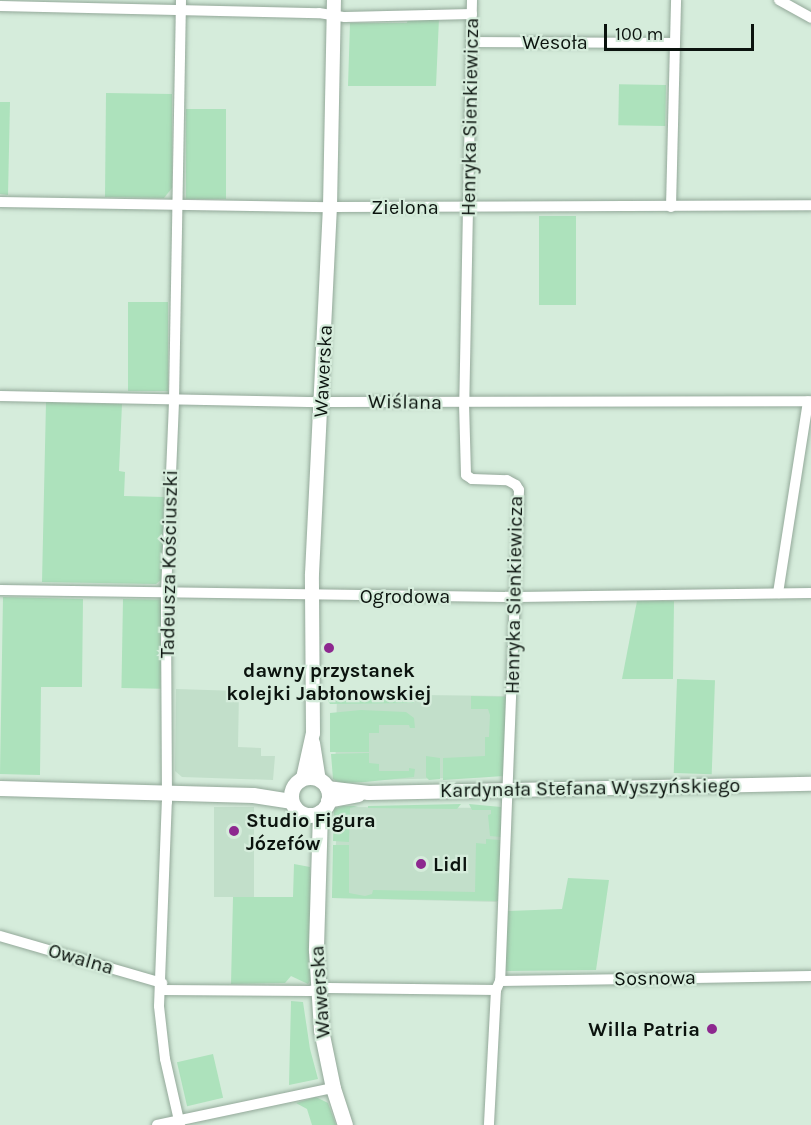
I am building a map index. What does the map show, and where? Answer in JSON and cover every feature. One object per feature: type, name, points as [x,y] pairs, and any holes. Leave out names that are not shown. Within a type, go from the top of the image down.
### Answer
[{"type":"main road","points":[[0,788],[253,795],[295,789],[320,799]]},
{"type":"main road","points":[[295,789],[298,812],[320,799]]},
{"type":"main road","name":"Wawerska","points":[[320,799],[317,857],[318,990],[321,1030],[333,1088],[345,1125]]},
{"type":"street","name":"Tadeusza Kościuszki","points":[[180,1122],[160,1026],[168,793],[166,593],[174,401],[181,0]]},
{"type":"street","name":"Wawerska","points":[[320,799],[312,741],[312,595],[330,207],[334,0]]},
{"type":"street","name":"Henryka Sienkiewicza","points":[[472,0],[464,403],[466,475],[472,479],[510,481],[519,490],[517,597],[489,1125]]},
{"type":"street","points":[[671,207],[676,0]]},
{"type":"street","points":[[786,2],[811,18]]},
{"type":"street","points":[[0,6],[133,8],[181,12],[345,17],[472,14]]},
{"type":"street","name":"Wesoła","points":[[472,42],[675,43]]},
{"type":"street","name":"Zielona","points":[[0,202],[330,207],[811,205]]},
{"type":"street","name":"Wiślana","points":[[0,396],[174,401],[464,403],[810,401]]},
{"type":"street","points":[[778,593],[810,401]]},
{"type":"street","name":"Ogrodowa","points":[[0,590],[517,597],[811,593]]},
{"type":"street","name":"Wawerska","points":[[295,789],[312,741]]},
{"type":"street","name":"Kardynała Stefana Wyszyńskiego","points":[[320,799],[369,793],[811,784]]},
{"type":"street","name":"Owalna","points":[[0,936],[161,987],[318,990]]},
{"type":"street","name":"Sosnowa","points":[[318,990],[811,976]]},
{"type":"street","points":[[158,1125],[333,1088]]},
{"type":"shaded area","points":[[176,689],[239,691],[238,747],[261,748],[261,756],[275,756],[273,780],[182,777],[175,771]]},
{"type":"shaded area","points":[[337,694],[505,696],[500,764],[488,777],[335,781]]},
{"type":"shaded area","points":[[214,807],[254,807],[254,897],[214,897]]},
{"type":"shaded area","points":[[347,807],[501,808],[497,902],[332,898],[338,815]]},
{"type":"green space","points":[[439,18],[436,86],[348,86],[350,23],[407,23],[408,19]]},
{"type":"green space","points":[[619,84],[666,85],[665,126],[618,125]]},
{"type":"green space","points":[[106,93],[172,94],[172,188],[164,198],[105,197]]},
{"type":"green space","points":[[0,102],[10,102],[8,195],[0,194]]},
{"type":"green space","points":[[186,109],[226,109],[226,199],[186,199]]},
{"type":"green space","points":[[539,216],[576,216],[576,305],[539,305]]},
{"type":"green space","points":[[128,302],[168,302],[168,391],[128,391]]},
{"type":"green space","points":[[46,402],[122,404],[119,471],[125,472],[124,496],[164,497],[163,578],[156,584],[42,582]]},
{"type":"green space","points":[[3,597],[83,599],[82,687],[41,687],[40,775],[0,774]]},
{"type":"green space","points":[[123,599],[162,600],[160,689],[121,688]]},
{"type":"green space","points":[[637,601],[674,601],[673,679],[622,679]]},
{"type":"green space","points":[[677,679],[715,680],[712,774],[674,773]]},
{"type":"green space","points":[[323,692],[414,695],[414,703],[330,704]]},
{"type":"green space","points":[[471,696],[508,697],[504,776],[443,780],[443,758],[485,756],[485,737],[489,737],[490,715],[488,709],[471,709]]},
{"type":"green space","points":[[361,710],[406,712],[414,718],[415,728],[410,728],[409,725],[379,725],[379,733],[369,733],[369,752],[330,752],[330,713]]},
{"type":"green space","points":[[369,753],[369,763],[379,764],[379,771],[415,769],[414,777],[341,783],[333,779],[331,754]]},
{"type":"green space","points":[[426,756],[440,758],[440,779],[429,780],[426,777]]},
{"type":"green space","points":[[461,804],[457,809],[368,808],[368,806]]},
{"type":"green space","points":[[469,804],[501,807],[501,837],[490,836],[488,815],[491,814],[491,810],[472,810]]},
{"type":"green space","points":[[342,806],[358,806],[350,808],[349,842],[333,841],[334,809]]},
{"type":"green space","points":[[486,839],[501,840],[498,901],[332,898],[333,845],[349,845],[349,893],[365,896],[372,894],[373,890],[475,892],[476,843],[486,844]]},
{"type":"green space","points":[[294,864],[310,867],[312,978],[308,984],[291,976],[285,983],[231,984],[233,897],[293,897]]},
{"type":"green space","points":[[568,878],[609,880],[596,970],[505,971],[508,911],[562,909]]},
{"type":"green space","points":[[291,1001],[303,1002],[310,1049],[318,1079],[289,1085]]},
{"type":"green space","points":[[213,1054],[223,1098],[187,1106],[177,1062]]},
{"type":"green space","points":[[316,1097],[328,1103],[336,1125],[312,1125],[307,1109],[296,1103]]},
{"type":"place","name":"dawny przystanek kolejki Jabłonowskiej","points":[[329,648]]},
{"type":"place","name":"Studio Figura Józefów","points":[[234,831]]},
{"type":"place","name":"Lidl","points":[[421,864]]},
{"type":"place","name":"Willa Patria","points":[[712,1029]]}]
